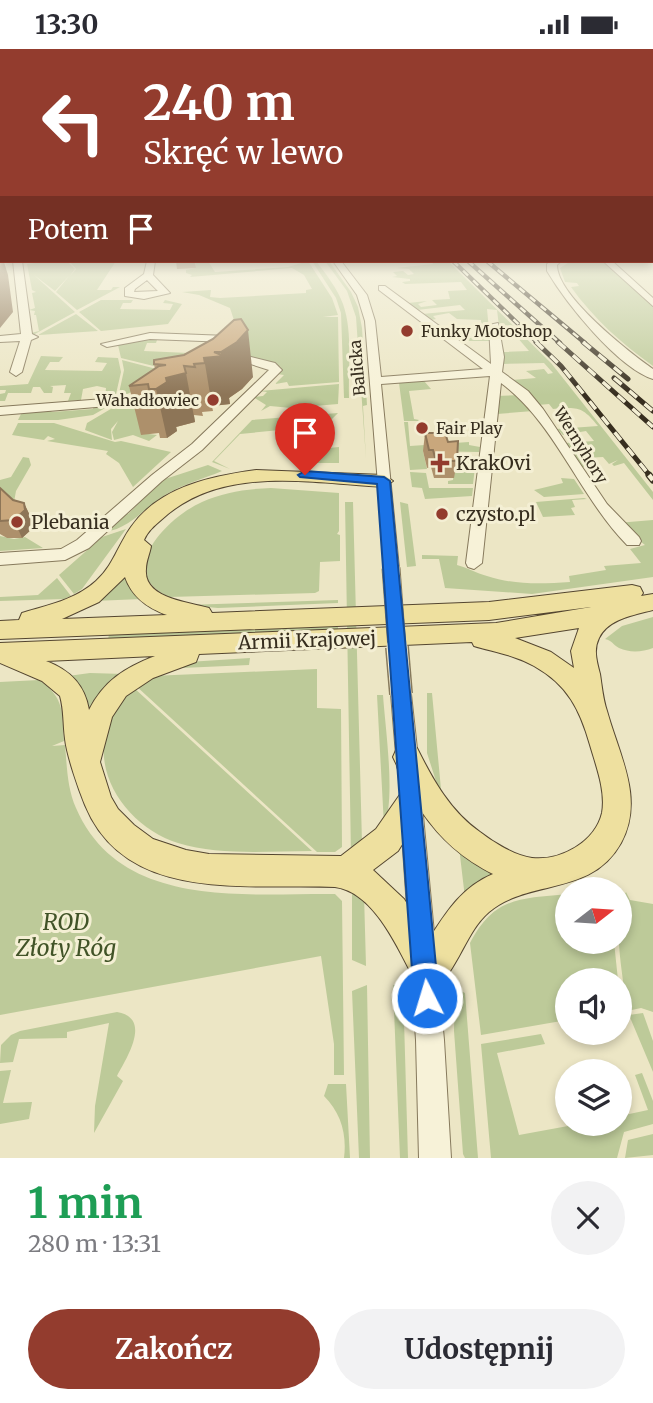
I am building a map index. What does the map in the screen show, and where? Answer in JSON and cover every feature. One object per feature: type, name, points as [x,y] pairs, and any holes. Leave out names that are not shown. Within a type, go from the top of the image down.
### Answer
[{"type":"main road","points":[[0,630],[69,609],[94,595],[119,569],[129,545],[143,526],[164,507],[191,491],[219,481],[262,474],[325,475],[340,479],[384,481]]},
{"type":"main road","points":[[239,621],[180,610],[148,597],[134,571],[136,557],[148,535],[174,510],[215,489],[251,483],[331,483],[340,479]]},
{"type":"main road","name":"Armii Krajowej","points":[[0,630],[489,611],[653,591]]},
{"type":"main road","name":"Armii Krajowej","points":[[0,653],[463,634],[544,626],[653,602]]},
{"type":"main road","points":[[0,653],[47,671],[68,687],[75,701],[79,747],[86,763],[92,793],[106,818],[122,836],[147,853],[176,863],[226,871],[345,873],[376,892],[387,903],[425,970],[463,916],[478,901],[496,889],[531,874],[558,872],[584,861],[605,841],[616,821],[617,786],[593,709],[583,658],[584,643],[594,625],[618,610]]},
{"type":"main road","points":[[463,634],[514,646],[545,658],[569,677],[593,709]]},
{"type":"main road","points":[[86,763],[98,714],[121,684],[150,666],[218,644]]},
{"type":"main road","points":[[407,757],[435,808],[462,839],[485,855],[531,874]]},
{"type":"main road","points":[[345,873],[387,840],[411,803]]},
{"type":"street","points":[[16,372],[30,337],[22,292]]},
{"type":"street","points":[[129,292],[129,294],[144,296],[164,292]]},
{"type":"street","name":"Balicka","points":[[358,292],[366,303],[371,326],[425,970],[433,1080],[435,1158]]},
{"type":"street","points":[[387,292],[495,372]]},
{"type":"street","points":[[565,292],[577,310],[605,338],[653,375]]},
{"type":"street","points":[[474,563],[498,357],[494,325]]},
{"type":"street","points":[[0,559],[47,557],[75,549],[112,520],[156,478],[197,447],[276,368],[242,358],[236,341],[228,338],[150,336],[107,344]]},
{"type":"street","points":[[0,339],[30,337]]},
{"type":"street","points":[[375,381],[495,372]]},
{"type":"street","name":"Wernyhory","points":[[495,372],[537,408],[611,522],[633,541]]},
{"type":"street","points":[[0,411],[104,403]]},
{"type":"green space","points":[[53,292],[75,312],[33,335],[31,333],[39,331],[35,311],[29,310],[35,308],[32,293]]},
{"type":"green space","points":[[56,292],[111,292],[77,310]]},
{"type":"green space","points":[[182,292],[211,292],[210,297],[220,298],[328,292],[332,298],[338,315],[323,317],[338,317],[339,382],[289,386],[287,382],[275,384],[284,375],[277,374],[281,367],[246,357],[230,308],[199,295]]},
{"type":"green space","points":[[332,292],[337,292],[343,304],[349,338],[349,398],[344,398],[341,313]]},
{"type":"green space","points":[[347,292],[351,292],[358,307],[362,328],[367,405],[363,406],[366,459],[356,317]]},
{"type":"green space","points":[[448,292],[479,292],[551,363],[653,492],[653,500],[624,463],[614,466],[612,464],[618,460],[609,464],[603,457],[584,458],[587,463],[584,467],[577,467],[566,443],[594,441],[586,431],[563,435],[557,429],[598,426],[578,409],[553,409],[549,404],[538,405],[512,380],[536,378],[526,371],[544,369],[548,374],[553,373],[544,363],[502,364],[503,352],[529,351],[516,336],[502,336],[511,334],[505,326],[499,326],[497,310],[487,309],[490,341],[458,341],[474,337],[476,340],[482,340],[481,320],[457,319],[449,313],[433,316],[436,319],[431,320],[422,314],[465,310],[460,305],[417,310],[408,303],[427,301],[418,304],[421,307],[437,305],[432,300],[450,299]]},
{"type":"green space","points":[[575,292],[637,292],[653,307],[653,366],[619,339]]},
{"type":"green space","points":[[101,300],[133,300],[131,303],[123,303],[120,309],[170,310],[173,304],[163,303],[165,300],[182,304],[168,324],[101,331],[79,312]]},
{"type":"green space","points":[[76,314],[98,331],[38,335]]},
{"type":"green space","points":[[157,340],[156,343],[147,343],[144,351],[211,354],[174,371],[121,358],[118,345]]},
{"type":"green space","points":[[41,356],[63,357],[59,362],[50,362],[45,370],[102,371],[107,363],[95,362],[98,357],[118,358],[121,372],[116,394],[105,399],[106,388],[97,386],[83,389],[81,400],[68,401],[71,393],[64,393],[66,385],[50,386],[53,387],[52,393],[44,393],[40,387],[33,387],[31,393],[8,393],[5,401],[0,401],[0,394],[6,390],[0,390],[0,386],[28,384]]},
{"type":"green space","points":[[122,360],[168,372],[147,371],[156,372],[148,373],[147,377],[156,381],[118,398],[124,370]]},
{"type":"green space","points":[[424,381],[431,389],[409,391],[414,419],[424,421],[404,421],[399,383]]},
{"type":"green space","points":[[339,384],[338,404],[291,408],[270,406],[261,411],[266,405],[253,397],[263,396],[267,392],[260,391]]},
{"type":"green space","points":[[199,394],[149,434],[157,435],[149,441],[133,435],[114,440],[112,432],[118,421],[111,429],[112,440],[85,430],[87,423],[126,400]]},
{"type":"green space","points":[[521,395],[533,411],[497,414],[496,396]]},
{"type":"green space","points":[[114,403],[93,415],[58,420],[18,420],[22,412],[93,409],[94,405]]},
{"type":"green space","points":[[338,413],[331,420],[331,425],[240,434],[214,461],[230,469],[212,462],[252,420]]},
{"type":"green space","points":[[404,422],[408,422],[410,446],[469,442],[469,445],[480,447],[479,452],[423,451],[427,469],[410,470]]},
{"type":"green space","points":[[18,423],[54,423],[115,442],[171,452],[133,487],[119,463],[106,454],[108,451],[47,441],[55,439],[48,436],[44,440],[12,435]]},
{"type":"green space","points":[[339,447],[339,463],[295,463],[308,450]]},
{"type":"green space","points":[[23,457],[29,458],[31,465],[16,491],[14,502],[0,505],[0,480],[11,477]]},
{"type":"green space","points":[[455,458],[476,459],[473,484],[448,484],[448,481],[453,480]]},
{"type":"green space","points":[[208,465],[222,471],[172,491],[122,527],[104,532],[122,514],[128,514],[162,480]]},
{"type":"green space","points":[[410,472],[426,473],[429,488],[473,488],[472,496],[425,499],[422,488],[412,487]]},
{"type":"green space","points":[[561,478],[574,479],[584,494],[544,497],[534,490],[563,483]]},
{"type":"green space","points":[[271,488],[339,493],[337,534],[340,535],[340,561],[320,562],[319,591],[169,597],[153,586],[146,574],[146,560],[162,532],[175,520],[189,509],[219,496],[244,490]]},
{"type":"green space","points":[[587,499],[572,500],[575,507],[571,508],[575,515],[543,517],[536,502]]},
{"type":"green space","points":[[345,502],[353,502],[362,843],[351,856]]},
{"type":"green space","points":[[400,502],[408,504],[416,566],[407,567]]},
{"type":"green space","points":[[653,520],[653,577],[532,594],[445,588],[439,559],[422,559],[422,555],[458,556],[457,565],[508,581],[570,582],[569,576],[606,570],[604,566],[641,563],[630,549],[645,545],[617,523]]},
{"type":"green space","points":[[126,529],[82,589],[74,594],[59,575],[102,537]]},
{"type":"green space","points":[[0,536],[14,539],[25,537],[43,548],[0,551]]},
{"type":"green space","points":[[127,566],[142,599],[93,601]]},
{"type":"green space","points":[[57,578],[71,596],[64,599],[0,601],[0,597],[38,595]]},
{"type":"green space","points":[[338,600],[338,603],[218,608],[185,605]]},
{"type":"green space","points":[[653,617],[653,648],[627,651],[605,639],[622,626]]},
{"type":"green space","points":[[338,625],[338,631],[108,640],[109,634]]},
{"type":"green space","points":[[250,658],[249,665],[159,669],[188,662]]},
{"type":"green space","points":[[317,669],[317,708],[341,709],[342,847],[335,852],[317,852],[135,685],[151,676]]},
{"type":"green space","points":[[90,673],[124,674],[91,713],[68,676]]},
{"type":"green space","name":"ROD Złoty Róg","points":[[39,680],[54,693],[60,706],[64,741],[52,746],[65,745],[69,785],[76,808],[96,841],[122,864],[154,880],[188,889],[225,893],[335,894],[342,901],[344,1075],[334,1075],[334,1044],[321,956],[0,1015],[0,682]]},
{"type":"green space","points":[[133,687],[312,851],[211,850],[178,843],[147,828],[122,803],[113,788],[104,755],[109,718]]},
{"type":"green space","points":[[427,693],[432,693],[442,800],[427,753]]},
{"type":"green space","points":[[377,695],[383,695],[389,762],[389,799],[384,826]]},
{"type":"green space","points":[[459,847],[498,871],[465,898]]},
{"type":"green space","points":[[352,889],[364,894],[366,966],[352,960]]},
{"type":"green space","points":[[555,895],[555,954],[615,954],[617,968],[555,968],[555,1022],[481,1035],[470,943],[479,928],[499,908],[536,897]]},
{"type":"green space","points":[[632,900],[653,904],[653,1012],[641,1008],[632,1010],[632,968],[621,966],[620,954],[632,954]]},
{"type":"green space","points":[[367,985],[370,1158],[359,1158],[352,991]]},
{"type":"green space","points":[[393,985],[403,985],[408,1158],[400,1158]]},
{"type":"green space","points":[[455,988],[465,993],[478,1158],[465,1158],[463,1154],[454,1031]]},
{"type":"green space","points":[[117,1012],[128,1016],[133,1022],[134,1040],[117,1076],[123,1081],[94,1133],[95,1106],[109,1023],[67,1032],[67,1038],[19,1039],[13,1062],[0,1063],[1,1045],[11,1035],[20,1031]]},
{"type":"green space","points":[[643,1013],[653,1041],[653,1072],[632,1022],[632,1015]]},
{"type":"green space","points":[[541,1034],[545,1044],[497,1053],[519,1135],[555,1128],[555,1136],[623,1136],[617,1158],[491,1158],[481,1044]]},
{"type":"green space","points":[[11,1070],[3,1103],[32,1102],[29,1119],[0,1124],[0,1071]]},
{"type":"green space","points":[[642,1073],[653,1101],[653,1124],[632,1130],[632,1113],[648,1110],[635,1075]]},
{"type":"green space","points":[[328,1084],[346,1084],[350,1158],[344,1158],[342,1124],[335,1109],[324,1096]]},
{"type":"green space","points":[[653,1134],[653,1155],[625,1158],[628,1140]]},
{"type":"building","points":[[241,319],[248,330],[237,342],[221,352],[214,352],[224,356],[204,358],[205,363],[194,364],[195,367],[184,366],[186,373],[166,378],[167,382],[156,389],[149,389],[148,384],[129,386],[159,366],[166,365],[154,364],[154,360],[184,355],[213,339],[234,320]]},
{"type":"building","points":[[425,433],[445,433],[448,442],[458,441],[457,461],[436,461],[433,450],[429,450]]},
{"type":"building","points":[[0,488],[13,500],[24,503],[25,510],[14,520],[0,521]]},
{"type":"railway","points":[[485,292],[538,343]]},
{"type":"railway","points":[[503,292],[560,343]]},
{"type":"railway","points":[[524,292],[585,343]]},
{"type":"railway","points":[[536,342],[561,366],[650,476]]},
{"type":"railway","points":[[558,342],[653,427]]},
{"type":"railway","points":[[583,342],[628,379]]},
{"type":"railway","points":[[614,378],[653,411]]},
{"type":"railway","points":[[649,475],[653,480]]},
{"type":"place","name":"Funky Motoshop","points":[[407,331]]},
{"type":"place","name":"Wahadłowiec","points":[[213,400]]},
{"type":"place","name":"Fair Play","points":[[422,428]]},
{"type":"place","name":"KrakOvi","points":[[440,463]]},
{"type":"place","name":"czysto.pl","points":[[442,514]]},
{"type":"place","name":"Plebania","points":[[17,522]]},
{"type":"route","points":[[305,475],[384,481],[427,998]]}]
